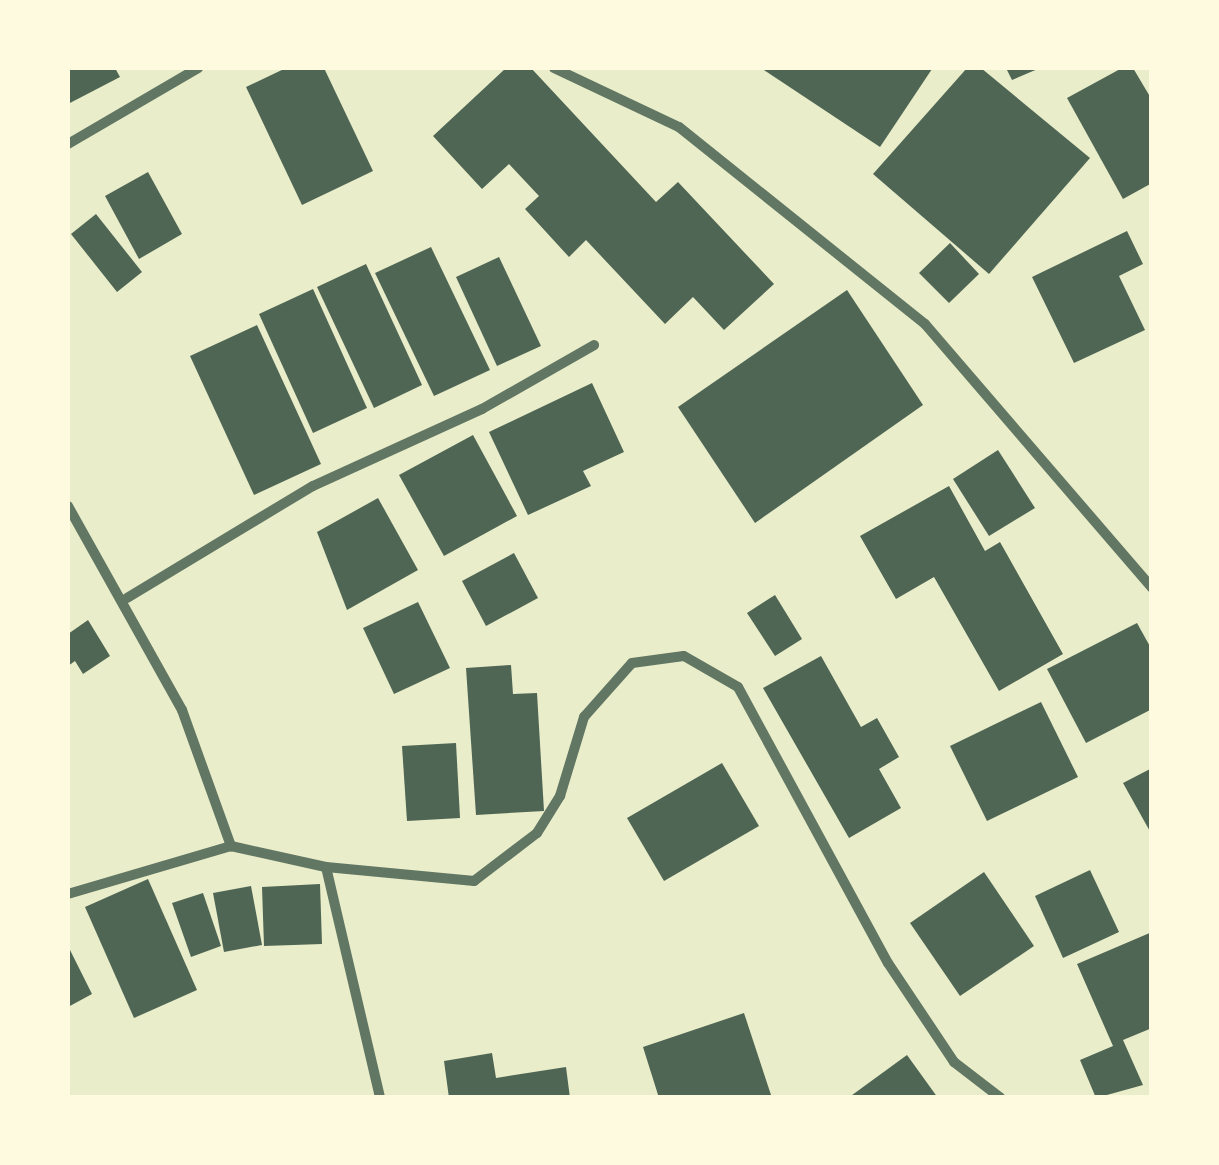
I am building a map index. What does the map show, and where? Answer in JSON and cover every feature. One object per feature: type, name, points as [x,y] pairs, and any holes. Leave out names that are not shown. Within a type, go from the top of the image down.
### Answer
[{"type":"street","points":[[68,144],[198,68]]},
{"type":"street","points":[[554,68],[679,127],[925,324],[1152,588]]},
{"type":"street","points":[[127,598],[312,486],[482,409],[594,345]]},
{"type":"street","points":[[68,506],[127,598],[132,626],[182,710],[231,846]]},
{"type":"street","points":[[68,894],[231,846],[326,866],[474,881],[537,833],[560,796],[584,717],[632,663],[684,656],[738,687],[888,963],[954,1062],[1001,1098]]},
{"type":"street","points":[[326,866],[380,1098]]},
{"type":"building","points":[[68,68],[115,68],[120,77],[68,104]]},
{"type":"building","points":[[286,68],[324,68],[373,171],[302,205],[246,87]]},
{"type":"building","points":[[506,68],[531,68],[656,202],[678,182],[774,284],[724,330],[693,297],[665,324],[586,240],[569,257],[525,209],[539,196],[509,164],[482,189],[433,136]]},
{"type":"building","points":[[761,68],[930,68],[932,69],[880,147]]},
{"type":"building","points":[[967,68],[981,68],[1090,158],[989,274],[873,174]]},
{"type":"building","points":[[1006,68],[1040,68],[1012,80]]},
{"type":"building","points":[[1122,68],[1133,68],[1152,100],[1152,183],[1123,199],[1067,98]]},
{"type":"building","points":[[148,172],[182,234],[139,259],[105,196]]},
{"type":"building","points":[[96,214],[142,272],[117,292],[71,234]]},
{"type":"building","points":[[1127,231],[1143,264],[1119,276],[1145,330],[1074,363],[1032,277]]},
{"type":"building","points":[[950,243],[979,274],[949,303],[919,273]]},
{"type":"building","points":[[431,247],[490,370],[434,396],[375,273]]},
{"type":"building","points":[[499,257],[541,346],[497,366],[456,277]]},
{"type":"building","points":[[366,264],[422,385],[374,408],[317,287]]},
{"type":"building","points":[[313,289],[367,408],[313,433],[259,314]]},
{"type":"building","points":[[847,290],[923,405],[755,523],[678,407]]},
{"type":"building","points":[[257,325],[321,464],[254,495],[190,356]]},
{"type":"building","points":[[592,383],[624,452],[583,471],[591,486],[528,515],[489,432]]},
{"type":"building","points":[[473,435],[517,516],[444,556],[399,475]]},
{"type":"building","points":[[998,450],[1035,508],[989,536],[953,479]]},
{"type":"building","points":[[949,486],[985,551],[1000,542],[1063,654],[999,691],[934,577],[896,599],[860,536]]},
{"type":"building","points":[[378,498],[418,570],[347,610],[317,532]]},
{"type":"building","points":[[514,553],[538,598],[486,626],[462,581]]},
{"type":"building","points":[[775,595],[802,639],[775,656],[747,613]]},
{"type":"building","points":[[418,602],[450,668],[394,694],[363,628]]},
{"type":"building","points":[[88,620],[110,656],[83,674],[75,661],[68,666],[68,634]]},
{"type":"building","points":[[1137,623],[1152,650],[1152,709],[1086,743],[1047,669]]},
{"type":"building","points":[[821,656],[861,727],[877,718],[899,757],[879,769],[901,808],[849,838],[763,688]]},
{"type":"building","points":[[511,665],[513,694],[537,693],[544,811],[476,815],[466,668]]},
{"type":"building","points":[[1041,702],[1078,777],[987,821],[950,746]]},
{"type":"building","points":[[456,743],[460,818],[407,821],[402,746]]},
{"type":"building","points":[[722,763],[759,826],[664,881],[627,818]]},
{"type":"building","points":[[1152,768],[1152,835],[1123,783]]},
{"type":"building","points":[[1090,870],[1119,932],[1063,958],[1035,896]]},
{"type":"building","points":[[984,872],[1034,946],[960,996],[910,923]]},
{"type":"building","points":[[148,879],[197,990],[134,1018],[85,907]]},
{"type":"building","points":[[320,884],[322,944],[264,946],[262,887]]},
{"type":"building","points":[[251,886],[262,945],[224,952],[213,893]]},
{"type":"building","points":[[203,893],[221,946],[191,957],[172,903]]},
{"type":"building","points":[[1152,932],[1152,1028],[1123,1040],[1143,1085],[1096,1098],[1080,1060],[1113,1046],[1077,964]]},
{"type":"building","points":[[68,946],[92,994],[68,1007]]},
{"type":"building","points":[[744,1013],[772,1098],[659,1098],[643,1047]]},
{"type":"building","points":[[492,1053],[496,1078],[566,1067],[570,1098],[449,1098],[444,1061]]},
{"type":"building","points":[[907,1055],[938,1098],[848,1098]]}]
